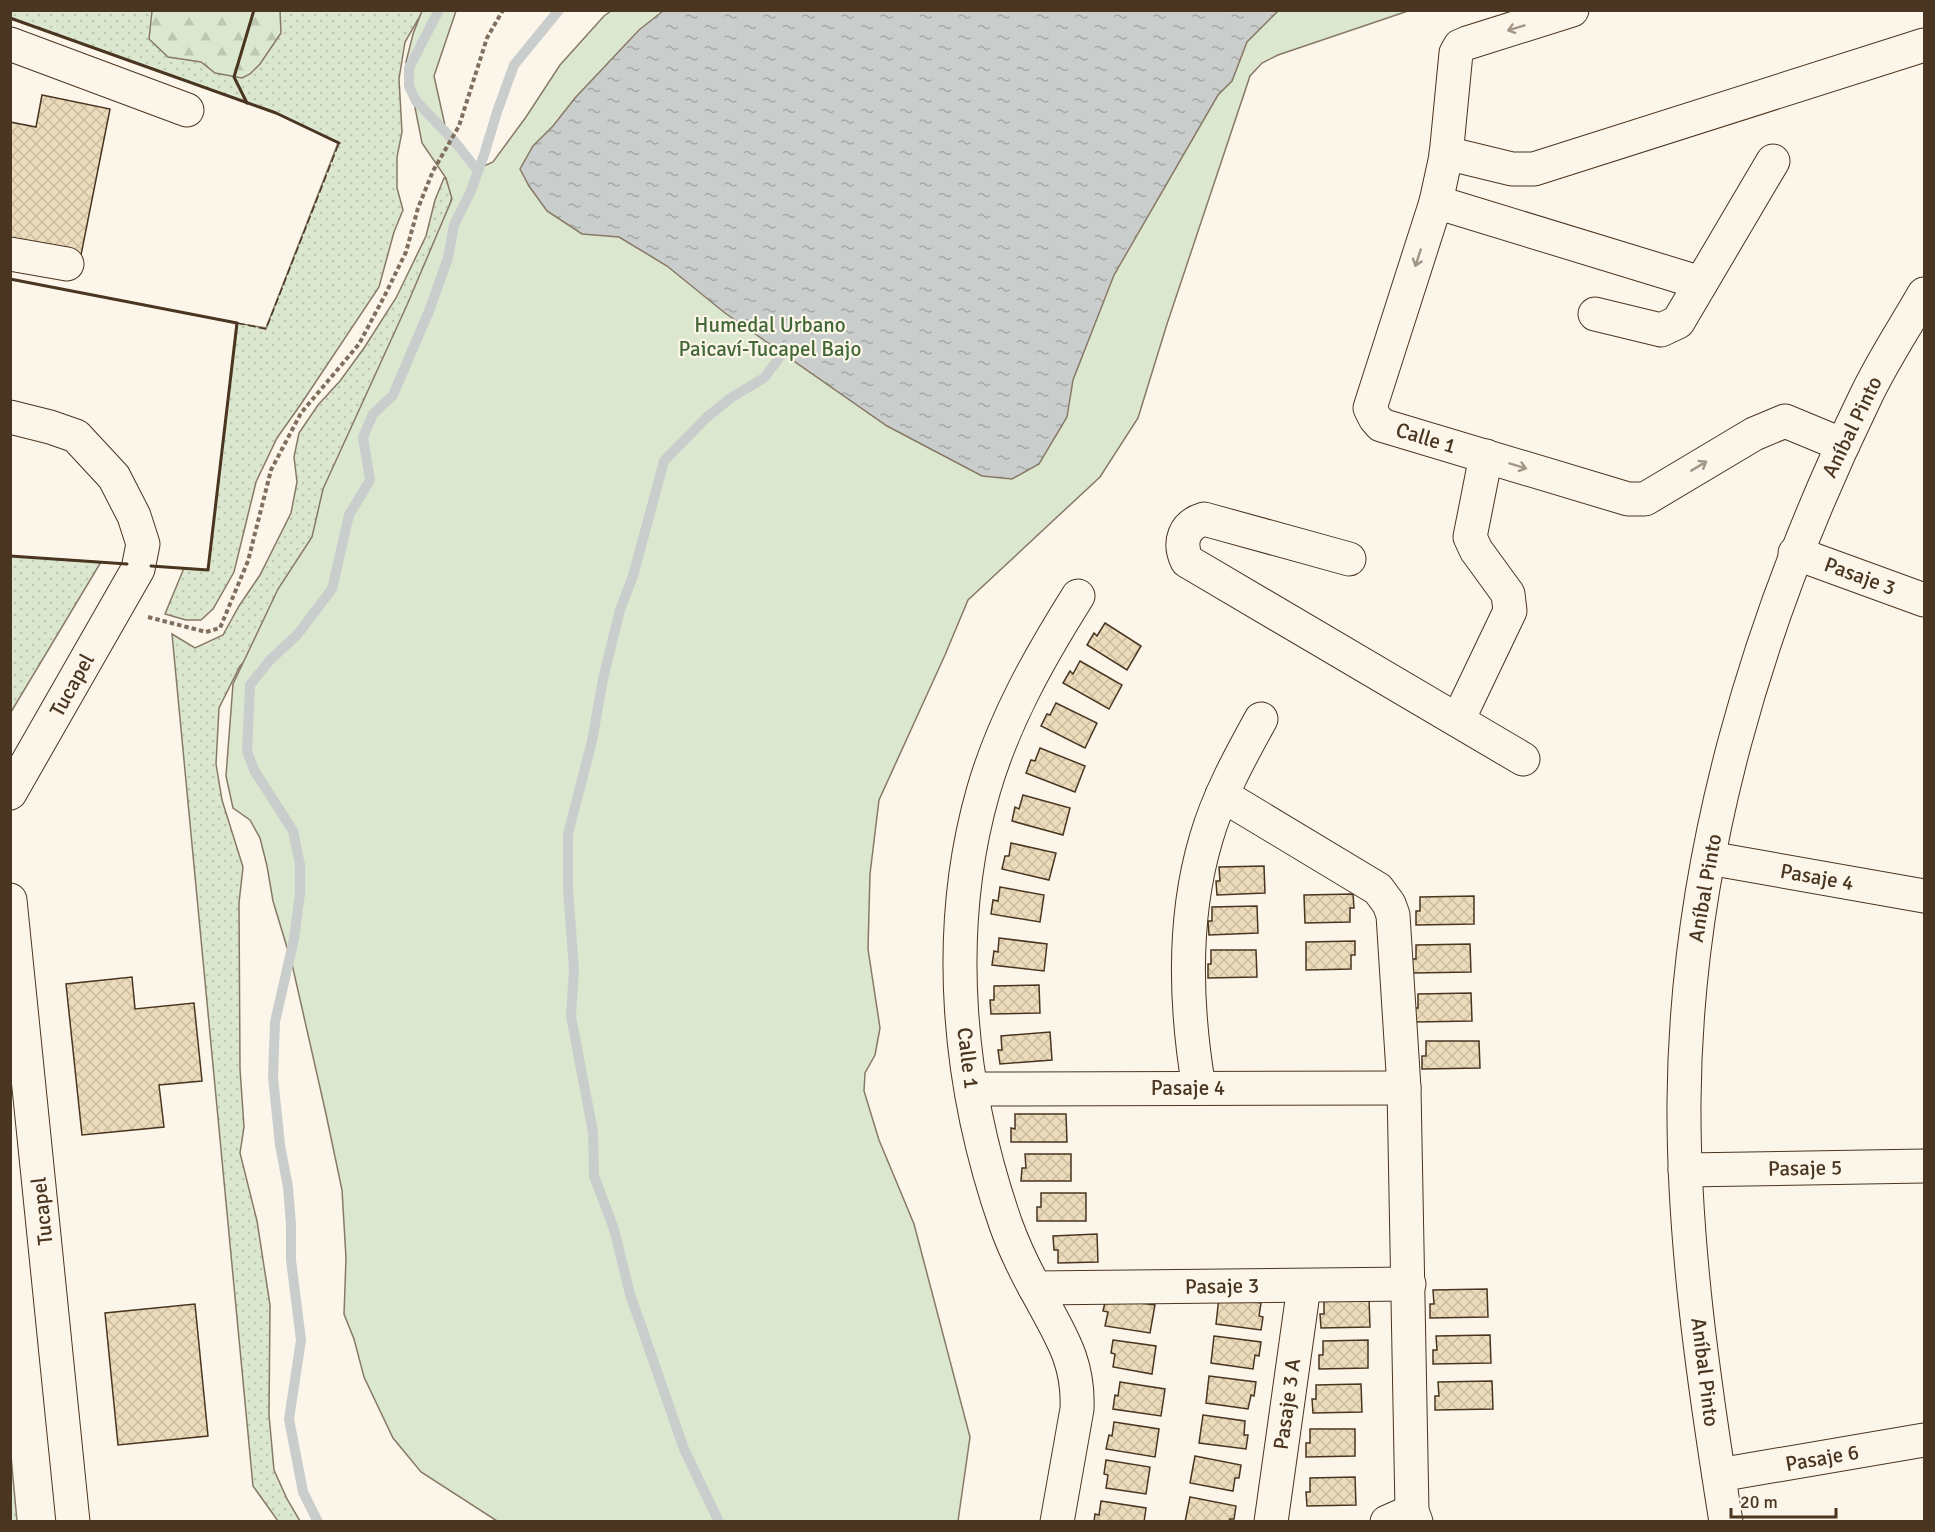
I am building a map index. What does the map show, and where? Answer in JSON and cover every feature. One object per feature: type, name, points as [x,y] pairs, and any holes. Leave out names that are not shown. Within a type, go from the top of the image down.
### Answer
[{"type":"street","name":"Calle 1","points":[[1572,10],[1460,46],[1455,60],[1446,153],[1436,202],[1370,408],[1374,418],[1381,425],[1628,499],[1645,499],[1754,434],[1785,421],[1843,446]]},
{"type":"street","points":[[10,44],[187,110]]},
{"type":"street","points":[[1446,153],[1512,169],[1534,169],[1924,45]]},
{"type":"street","points":[[1595,314],[1661,330],[1678,322],[1773,161]]},
{"type":"street","points":[[1436,202],[1701,283]]},
{"type":"street","points":[[10,254],[66,264]]},
{"type":"street","name":"Aníbal Pinto","points":[[1726,1521],[1705,1375],[1688,1228],[1684,1103],[1686,1027],[1694,945],[1725,780],[1744,706],[1795,553],[1864,398],[1924,294]]},
{"type":"street","name":"Tucapel","points":[[10,417],[76,436],[114,477],[134,516],[143,544],[134,577],[10,793]]},
{"type":"street","points":[[1458,720],[1510,610],[1508,594],[1476,550],[1470,537],[1486,456]]},
{"type":"street","points":[[1349,559],[1204,519],[1193,522],[1185,533],[1183,552],[1186,561],[1523,759]]},
{"type":"street","name":"Pasaje 3","points":[[1795,553],[1924,600]]},
{"type":"street","name":"Calle 1","points":[[1057,1521],[1077,1409],[1078,1390],[1071,1354],[1035,1288],[1007,1227],[991,1177],[980,1133],[965,1043],[960,952],[963,898],[971,844],[983,791],[1002,737],[1026,684],[1078,596]]},
{"type":"street","points":[[1199,1088],[1189,1008],[1188,968],[1195,881],[1206,837],[1222,795],[1261,719]]},
{"type":"street","points":[[1222,795],[1378,889],[1393,915],[1404,1088],[1408,1284],[1405,1518]]},
{"type":"street","name":"Pasaje 4","points":[[1709,858],[1924,896]]},
{"type":"street","name":"Tucapel","points":[[10,900],[73,1521]]},
{"type":"street","name":"Pasaje 4","points":[[972,1089],[1404,1088]]},
{"type":"street","name":"Pasaje 5","points":[[1685,1170],[1924,1166]]},
{"type":"street","name":"Pasaje 3","points":[[1035,1288],[1408,1284]]},
{"type":"street","name":"Pasaje 3 A","points":[[1271,1521],[1304,1286]]},
{"type":"street","name":"Pasaje 6","points":[[1719,1475],[1924,1440]]},
{"type":"path","points":[[116,605],[206,632],[220,628],[248,561],[271,470],[301,413],[359,344],[385,295],[406,252],[418,208],[434,171],[459,126],[487,38],[503,10]]},
{"type":"green space","points":[[10,11],[423,11],[405,42],[399,79],[402,132],[397,157],[397,188],[403,210],[394,232],[379,287],[277,438],[256,482],[234,572],[213,609],[201,620],[186,620],[165,614],[184,568],[208,570],[237,323],[266,328],[338,143],[276,113],[11,18]]},
{"type":"green space","points":[[152,11],[280,11],[281,33],[260,64],[242,78],[215,73],[201,62],[168,57],[149,39]]},
{"type":"green space","name":"Humedal Urbano Paicaví-Tucapel Bajo","points":[[422,11],[456,11],[434,76],[446,130],[468,164],[482,167],[493,162],[560,65],[611,11],[1408,11],[1278,55],[1262,63],[1250,76],[1138,418],[1100,477],[968,600],[879,800],[870,874],[868,949],[880,1028],[875,1055],[865,1073],[864,1091],[879,1140],[914,1224],[970,1437],[958,1521],[497,1521],[421,1472],[393,1438],[364,1377],[354,1339],[344,1314],[346,1258],[342,1190],[292,964],[273,901],[260,838],[250,820],[233,808],[226,776],[233,684],[278,589],[312,537],[323,489],[407,305],[452,199],[446,178],[422,143],[406,62]]},
{"type":"green space","points":[[444,178],[455,185],[443,231],[273,634],[240,666],[219,708],[216,764],[222,800],[243,867],[239,903],[240,1069],[244,1127],[240,1153],[257,1221],[270,1305],[269,1415],[274,1470],[300,1521],[278,1521],[253,1486],[172,634],[195,648],[223,635],[260,575],[291,513],[297,482],[294,457],[299,433],[318,405],[340,381],[364,348],[396,298],[426,236],[435,200]]},
{"type":"green space","points":[[10,556],[101,562],[11,712]]},
{"type":"green space","points":[[11,1456],[17,1521],[11,1521]]},
{"type":"water","points":[[663,11],[1278,11],[1247,42],[1232,81],[1218,95],[1114,275],[1073,380],[1067,417],[1039,464],[1012,479],[982,476],[887,426],[725,313],[667,266],[619,237],[582,234],[547,211],[520,169],[533,146],[639,30]]},
{"type":"building","points":[[42,95],[110,109],[80,260],[10,246],[10,122],[36,127]]},
{"type":"building","points":[[1105,623],[1141,646],[1127,670],[1087,645],[1094,633],[1097,636]]},
{"type":"building","points":[[1080,661],[1122,685],[1109,709],[1063,683],[1070,671],[1073,674]]},
{"type":"building","points":[[1056,703],[1097,723],[1085,748],[1041,726]]},
{"type":"building","points":[[1040,748],[1085,766],[1075,792],[1026,773],[1031,760],[1035,761]]},
{"type":"building","points":[[1023,795],[1070,808],[1063,835],[1012,821],[1015,807],[1019,809]]},
{"type":"building","points":[[1011,843],[1056,853],[1049,880],[1002,869],[1005,856],[1009,856]]},
{"type":"building","points":[[1264,866],[1265,893],[1217,895],[1216,881],[1220,881],[1219,867]]},
{"type":"building","points":[[1000,887],[1044,895],[1040,922],[991,914],[993,900],[998,901]]},
{"type":"building","points":[[1353,894],[1354,908],[1350,908],[1350,922],[1305,923],[1304,895]]},
{"type":"building","points":[[1474,896],[1474,924],[1416,925],[1416,911],[1420,911],[1420,897]]},
{"type":"building","points":[[1257,906],[1258,933],[1209,935],[1208,921],[1212,921],[1212,907]]},
{"type":"building","points":[[999,938],[1047,944],[1044,971],[992,965],[994,951],[998,952]]},
{"type":"building","points":[[1355,941],[1355,955],[1351,955],[1351,969],[1306,970],[1306,942]]},
{"type":"building","points":[[1470,944],[1471,972],[1413,973],[1412,959],[1416,959],[1416,945]]},
{"type":"building","points":[[1211,950],[1256,950],[1257,977],[1208,978]]},
{"type":"building","points":[[132,977],[135,1009],[194,1003],[202,1081],[159,1085],[164,1127],[82,1135],[66,984]]},
{"type":"building","points":[[1039,985],[1040,1013],[991,1014],[990,1000],[994,1000],[994,986]]},
{"type":"building","points":[[1471,993],[1472,1021],[1414,1022],[1414,1008],[1418,1008],[1418,994]]},
{"type":"building","points":[[1050,1032],[1052,1060],[1000,1064],[998,1050],[1002,1050],[1001,1036]]},
{"type":"building","points":[[1426,1041],[1479,1041],[1480,1068],[1422,1069],[1422,1056],[1426,1056]]},
{"type":"building","points":[[1015,1114],[1066,1114],[1067,1142],[1011,1142],[1011,1128],[1015,1129]]},
{"type":"building","points":[[1025,1154],[1071,1154],[1071,1181],[1021,1181],[1022,1168],[1026,1168]]},
{"type":"building","points":[[1041,1193],[1086,1193],[1086,1221],[1037,1221],[1037,1207],[1041,1207]]},
{"type":"building","points":[[1097,1234],[1098,1262],[1058,1263],[1058,1250],[1054,1250],[1053,1236]]},
{"type":"building","points":[[1487,1289],[1488,1317],[1430,1318],[1430,1304],[1434,1304],[1433,1290]]},
{"type":"building","points":[[1219,1297],[1261,1303],[1259,1316],[1263,1317],[1261,1330],[1216,1324]]},
{"type":"building","points":[[1106,1298],[1155,1305],[1150,1333],[1105,1326],[1108,1312],[1103,1311]]},
{"type":"building","points":[[1369,1299],[1370,1327],[1321,1328],[1320,1314],[1324,1314],[1324,1300]]},
{"type":"building","points":[[195,1304],[208,1436],[118,1445],[105,1313]]},
{"type":"building","points":[[1490,1335],[1491,1363],[1433,1364],[1433,1350],[1437,1350],[1436,1336]]},
{"type":"building","points":[[1214,1336],[1261,1342],[1259,1356],[1255,1355],[1253,1369],[1211,1363]]},
{"type":"building","points":[[1113,1340],[1156,1346],[1152,1374],[1113,1367],[1115,1354],[1111,1353]]},
{"type":"building","points":[[1368,1340],[1368,1368],[1319,1369],[1319,1355],[1323,1355],[1323,1341]]},
{"type":"building","points":[[1209,1376],[1256,1382],[1254,1396],[1251,1395],[1248,1409],[1206,1403]]},
{"type":"building","points":[[1492,1381],[1493,1409],[1435,1410],[1435,1396],[1439,1396],[1438,1382]]},
{"type":"building","points":[[1120,1382],[1165,1389],[1161,1416],[1113,1409]]},
{"type":"building","points":[[1361,1384],[1362,1412],[1313,1413],[1312,1399],[1316,1399],[1316,1385]]},
{"type":"building","points":[[1203,1415],[1245,1421],[1244,1435],[1248,1435],[1246,1449],[1199,1443]]},
{"type":"building","points":[[1114,1422],[1159,1429],[1155,1457],[1106,1449],[1109,1435],[1112,1436]]},
{"type":"building","points":[[1310,1429],[1355,1429],[1355,1456],[1306,1457],[1306,1443],[1310,1443]]},
{"type":"building","points":[[1195,1456],[1241,1465],[1239,1478],[1235,1478],[1233,1491],[1190,1483]]},
{"type":"building","points":[[1106,1460],[1150,1467],[1146,1494],[1106,1488],[1108,1475],[1104,1474]]},
{"type":"building","points":[[1355,1477],[1356,1505],[1307,1506],[1306,1492],[1310,1492],[1310,1478]]},
{"type":"building","points":[[1190,1497],[1236,1506],[1234,1519],[1230,1519],[1229,1522],[1185,1522]]},
{"type":"building","points":[[1101,1501],[1146,1508],[1144,1522],[1094,1522],[1095,1514],[1099,1515]]},
{"type":"waterway","points":[[439,10],[409,68],[409,86],[416,101],[455,142],[478,171]]},
{"type":"waterway","points":[[318,1522],[303,1492],[289,1419],[301,1340],[291,1260],[288,1187],[280,1145],[273,1077],[275,1022],[294,939],[300,893],[300,865],[293,831],[254,770],[247,751],[250,685],[270,660],[297,635],[332,589],[349,515],[370,480],[363,437],[373,414],[393,395],[429,311],[448,258],[454,225],[470,193],[514,65],[559,10]]},
{"type":"waterway","points":[[719,1522],[684,1449],[630,1294],[614,1229],[594,1176],[593,1132],[571,1016],[574,970],[568,889],[568,834],[592,741],[603,679],[620,610],[633,576],[664,461],[706,418],[732,397],[764,378],[791,342]]},
{"type":"fence","points":[[237,323],[266,329],[339,143]]},
{"type":"wall","points":[[247,103],[234,77],[254,10]]},
{"type":"wall","points":[[10,18],[276,113],[339,143]]},
{"type":"wall","points":[[10,279],[237,323],[208,570],[151,566]]},
{"type":"wall","points":[[10,556],[127,564]]}]
